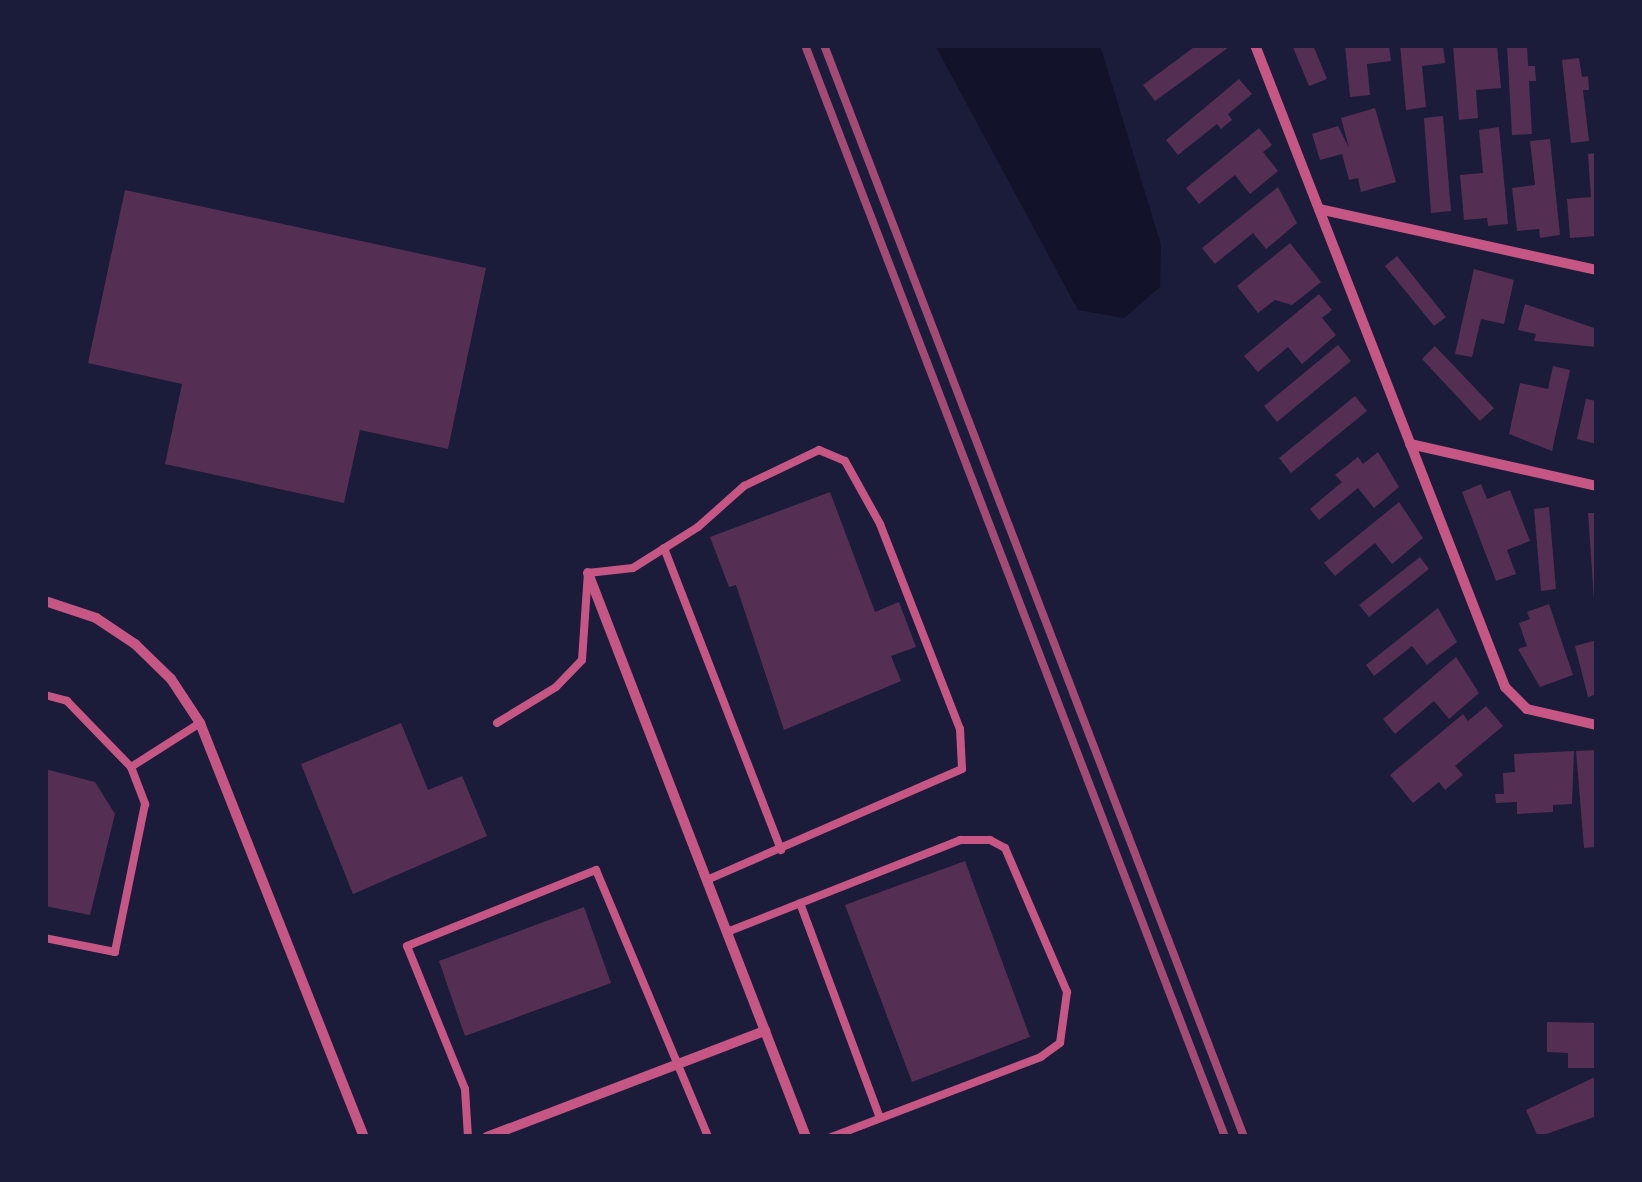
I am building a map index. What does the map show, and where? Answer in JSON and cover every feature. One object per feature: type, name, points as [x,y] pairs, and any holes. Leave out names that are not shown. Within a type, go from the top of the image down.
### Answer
[{"type":"street","points":[[1255,45],[1505,688],[1537,712],[1597,725]]},
{"type":"street","points":[[1319,208],[1597,270]]},
{"type":"street","points":[[1410,444],[1597,486]]},
{"type":"street","points":[[588,573],[806,1137]]},
{"type":"street","points":[[45,601],[96,618],[135,644],[171,679],[200,723],[364,1137]]},
{"type":"street","points":[[487,1137],[765,1031]]},
{"type":"lane","points":[[497,724],[556,687],[582,660],[588,573],[633,568],[698,527],[744,486],[818,450],[845,461],[880,524],[960,729],[962,769],[707,880]]},
{"type":"lane","points":[[664,548],[781,850]]},
{"type":"lane","points":[[45,695],[67,700],[132,766],[145,804],[114,952],[45,938]]},
{"type":"lane","points":[[132,766],[200,723]]},
{"type":"lane","points":[[727,932],[960,840],[990,840],[1005,848],[1066,992],[1060,1043],[1041,1057],[831,1137]]},
{"type":"lane","points":[[468,1137],[465,1089],[407,946],[596,870],[681,1064],[708,1137]]},
{"type":"lane","points":[[800,903],[880,1118]]},
{"type":"shaded area","points":[[935,45],[1100,45],[1161,245],[1160,287],[1124,318],[1078,310]]},
{"type":"building","points":[[1197,45],[1232,45],[1155,101],[1143,85]]},
{"type":"building","points":[[1292,45],[1313,45],[1327,79],[1309,86]]},
{"type":"building","points":[[1345,45],[1389,45],[1391,61],[1367,64],[1370,95],[1350,97]]},
{"type":"building","points":[[1400,45],[1443,45],[1445,63],[1422,66],[1426,107],[1406,110]]},
{"type":"building","points":[[1453,45],[1497,45],[1501,88],[1476,90],[1478,118],[1459,120]]},
{"type":"building","points":[[1507,45],[1527,45],[1528,66],[1535,66],[1536,81],[1529,81],[1532,134],[1512,135]]},
{"type":"building","points":[[1579,58],[1582,77],[1588,76],[1589,90],[1583,90],[1589,141],[1571,143],[1562,60]]},
{"type":"building","points":[[1239,79],[1252,94],[1228,114],[1232,120],[1221,129],[1217,124],[1178,155],[1166,140]]},
{"type":"building","points":[[1375,108],[1396,182],[1361,192],[1358,178],[1349,180],[1342,154],[1320,160],[1312,134],[1338,126],[1349,148],[1341,118]]},
{"type":"building","points":[[1443,116],[1451,211],[1431,213],[1424,118]]},
{"type":"building","points":[[1499,127],[1508,224],[1488,226],[1487,218],[1464,220],[1460,175],[1483,173],[1479,130]]},
{"type":"building","points":[[1259,128],[1272,145],[1263,152],[1278,171],[1250,194],[1235,175],[1199,204],[1186,188]]},
{"type":"building","points":[[1550,139],[1560,235],[1540,238],[1539,229],[1517,231],[1512,188],[1535,185],[1530,141]]},
{"type":"building","points":[[1597,153],[1597,236],[1570,238],[1567,199],[1591,197],[1588,154]]},
{"type":"building","points":[[1278,187],[1297,223],[1266,249],[1253,233],[1215,264],[1202,248]]},
{"type":"building","points":[[125,190],[486,268],[448,449],[360,430],[344,503],[165,464],[182,384],[88,363]]},
{"type":"building","points":[[1290,243],[1321,282],[1292,305],[1275,300],[1258,313],[1237,286]]},
{"type":"building","points":[[1397,256],[1446,317],[1434,326],[1385,266]]},
{"type":"building","points":[[1474,269],[1514,280],[1504,324],[1481,319],[1472,357],[1455,354]]},
{"type":"building","points":[[1319,294],[1332,310],[1322,318],[1336,335],[1302,364],[1288,347],[1258,372],[1244,356]]},
{"type":"building","points":[[1525,304],[1597,329],[1597,347],[1534,341],[1536,334],[1518,330]]},
{"type":"building","points":[[1338,345],[1351,361],[1277,422],[1264,406]]},
{"type":"building","points":[[1435,346],[1494,408],[1480,421],[1422,359]]},
{"type":"building","points":[[1553,366],[1570,370],[1552,451],[1509,434],[1520,383],[1548,389]]},
{"type":"building","points":[[1355,396],[1367,411],[1291,473],[1279,458]]},
{"type":"building","points":[[1586,399],[1597,401],[1597,444],[1577,439]]},
{"type":"building","points":[[1378,452],[1399,487],[1374,508],[1358,488],[1319,520],[1310,509],[1342,482],[1335,475],[1358,457],[1363,464]]},
{"type":"building","points":[[1481,484],[1487,499],[1510,490],[1530,541],[1507,550],[1516,574],[1496,581],[1462,492]]},
{"type":"building","points":[[830,492],[875,612],[899,602],[916,647],[891,656],[901,681],[784,730],[736,585],[729,587],[710,537]]},
{"type":"building","points":[[1399,502],[1423,538],[1392,564],[1375,543],[1335,576],[1324,563]]},
{"type":"building","points":[[1549,507],[1556,589],[1541,591],[1534,509]]},
{"type":"building","points":[[1588,513],[1597,513],[1597,600],[1594,600]]},
{"type":"building","points":[[1420,557],[1429,569],[1369,617],[1359,605]]},
{"type":"building","points":[[1549,604],[1573,675],[1540,687],[1518,649],[1527,646],[1519,623],[1530,619],[1527,612]]},
{"type":"building","points":[[1438,608],[1457,642],[1427,665],[1412,646],[1374,676],[1366,665]]},
{"type":"building","points":[[1597,640],[1597,694],[1588,697],[1575,646]]},
{"type":"building","points":[[1456,657],[1479,693],[1449,719],[1434,701],[1395,734],[1383,719]]},
{"type":"building","points":[[1486,706],[1503,726],[1455,766],[1463,775],[1445,790],[1439,782],[1413,803],[1390,775],[1463,714],[1468,721]]},
{"type":"building","points":[[401,723],[428,790],[462,776],[487,836],[353,894],[301,764]]},
{"type":"building","points":[[1597,750],[1597,847],[1584,848],[1576,751]]},
{"type":"building","points":[[1574,751],[1572,804],[1553,805],[1553,812],[1517,814],[1517,802],[1496,803],[1495,794],[1504,794],[1503,773],[1515,772],[1514,754]]},
{"type":"building","points":[[45,769],[95,782],[115,814],[90,915],[45,906]]},
{"type":"building","points":[[965,861],[1030,1037],[912,1082],[845,905]]},
{"type":"building","points":[[584,907],[611,983],[465,1036],[439,961]]},
{"type":"building","points":[[1547,1022],[1597,1023],[1597,1068],[1568,1068],[1568,1053],[1547,1052]]},
{"type":"building","points":[[1597,1076],[1597,1116],[1538,1137],[1526,1110]]},
{"type":"railway","points":[[805,45],[1225,1137]]},
{"type":"railway","points":[[824,45],[1244,1137]]}]
